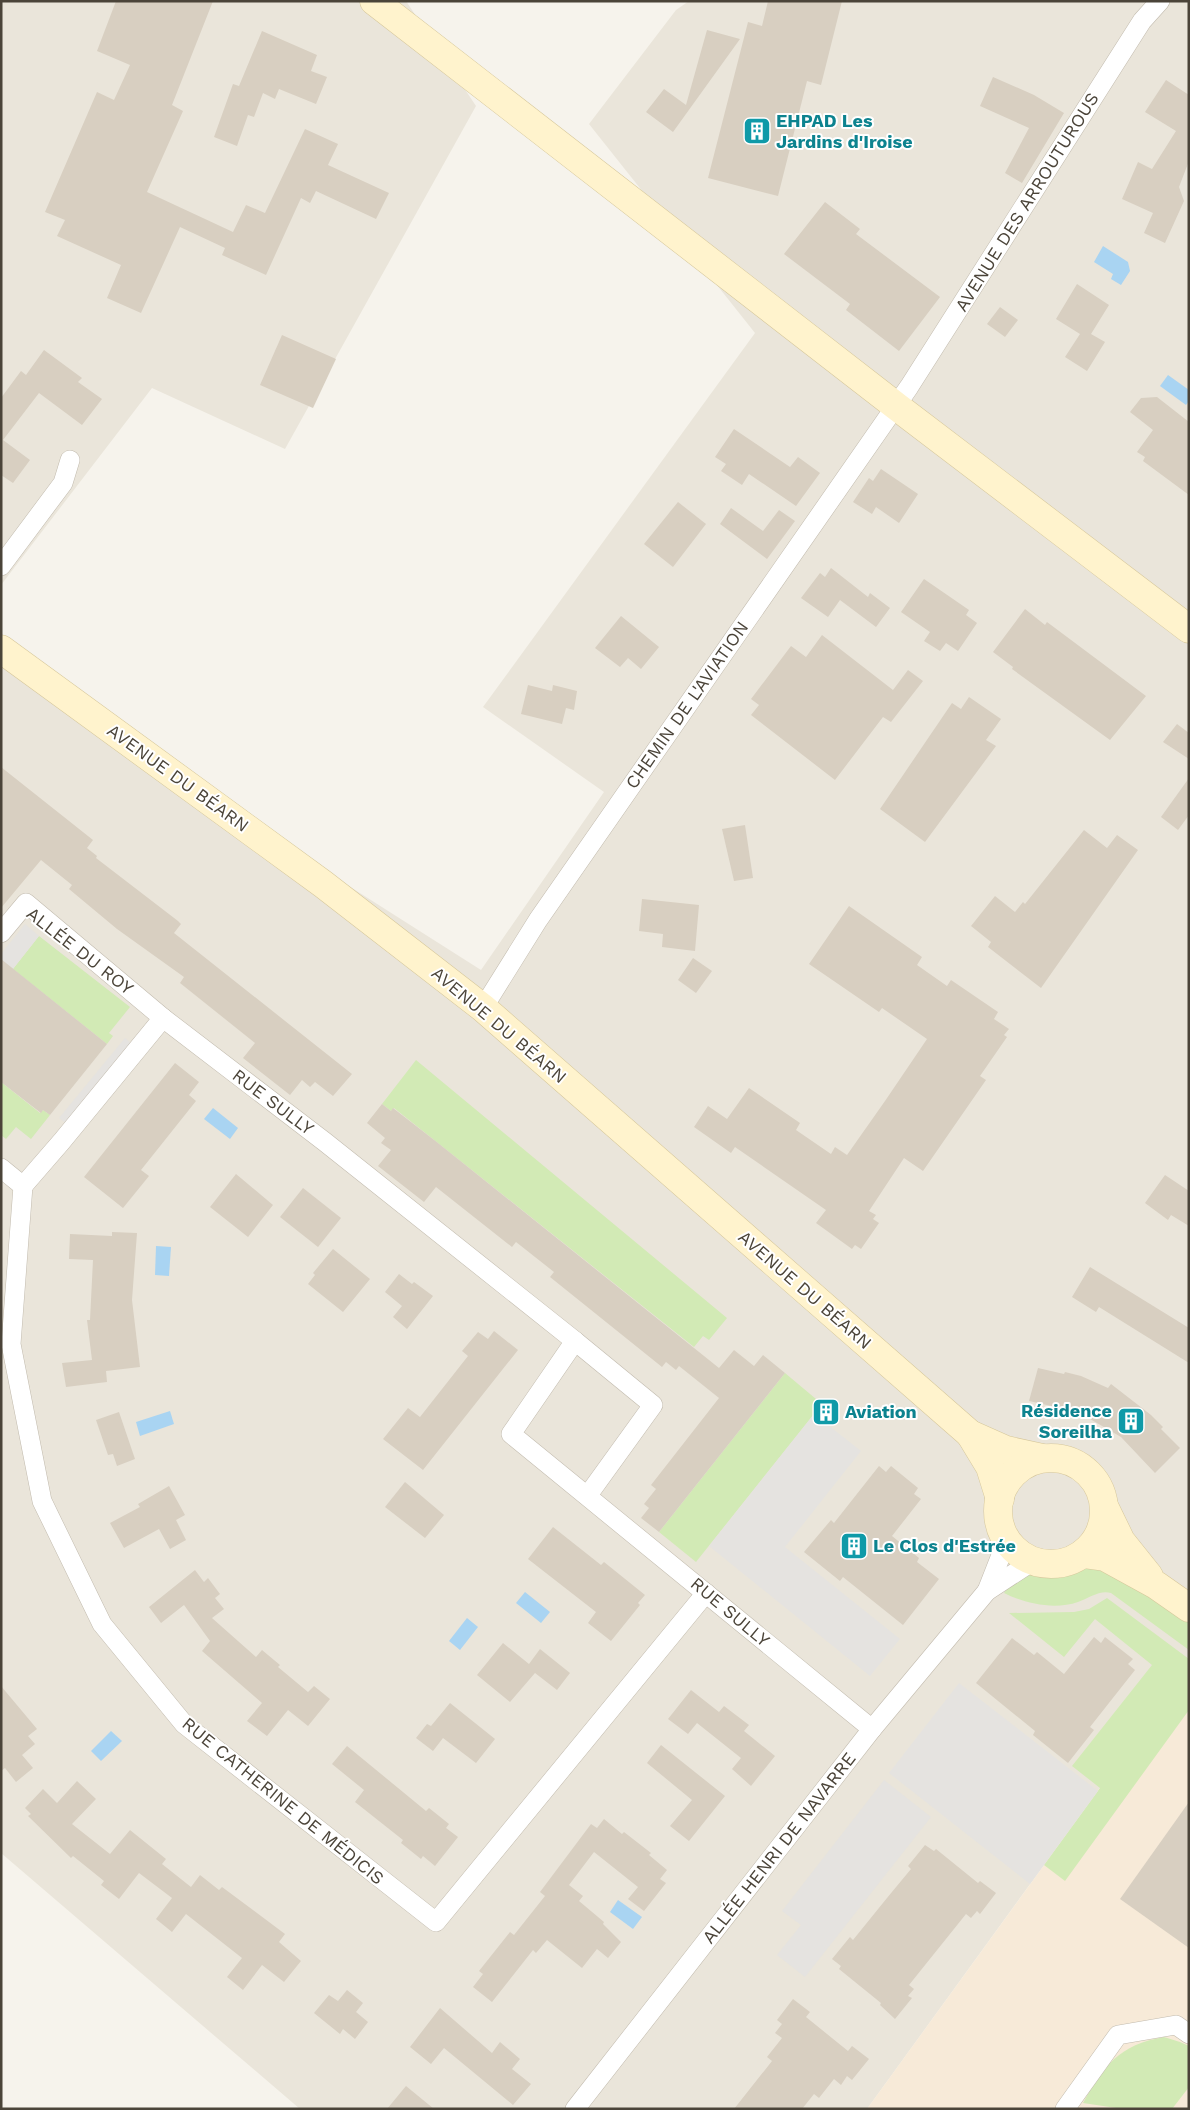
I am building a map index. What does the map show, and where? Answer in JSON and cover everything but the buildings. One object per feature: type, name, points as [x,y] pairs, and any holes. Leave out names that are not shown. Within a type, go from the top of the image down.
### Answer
[{"type":"street","points":[[374,1],[896,406],[1189,629]]},
{"type":"street","name":"AVENUE DES ARROUTUROUS","points":[[896,406],[1142,22],[1160,1]]},
{"type":"street","name":"CHEMIN DE L'AVIATION","points":[[483,1008],[538,920],[896,406]]},
{"type":"street","points":[[1,566],[63,483],[70,460]]},
{"type":"street","name":"AVENUE DU BÉARN","points":[[1,649],[323,884],[483,1008],[970,1434],[990,1466],[1000,1499]]},
{"type":"street","name":"ALLÉE DU ROY","points":[[1,933],[26,903],[163,1018]]},
{"type":"street","points":[[1,1168],[23,1186],[163,1018]]},
{"type":"street","name":"RUE SULLY","points":[[163,1018],[325,1142],[653,1405],[588,1495]]},
{"type":"street","name":"RUE CATHERINE DE MÉDICIS","points":[[23,1186],[11,1344],[42,1501],[102,1624],[184,1724],[436,1922],[706,1593]]},
{"type":"street","name":"RUE SULLY","points":[[575,1341],[511,1434],[872,1729]]},
{"type":"street","name":"AVENUE DU BÉARN","points":[[970,1434],[1006,1450],[1042,1458]]},
{"type":"street","points":[[1105,1508],[1103,1526],[1094,1544],[1083,1554],[1068,1562],[1050,1564],[1034,1561],[1018,1553],[1007,1540],[1000,1524],[998,1507],[1002,1490],[1011,1476],[1025,1464],[1042,1458],[1060,1458],[1077,1464],[1091,1475],[1101,1490],[1105,1508],[1121,1542],[1156,1585]]},
{"type":"street","name":"ALLÉE HENRI DE NAVARRE","points":[[987,1591],[1007,1540]]},
{"type":"street","points":[[1083,1554],[1105,1557],[1156,1585],[1189,1608]]},
{"type":"street","name":"ALLÉE HENRI DE NAVARRE","points":[[575,2109],[872,1729],[987,1591],[1034,1561]]},
{"type":"street","points":[[1065,2109],[1118,2035],[1176,2025],[1189,2034]]},
{"type":"shaded area","points":[[1,1],[406,1],[476,106],[285,449],[152,388],[1,585]]},
{"type":"shaded area","points":[[689,1],[1189,1],[1189,1665],[867,2109],[300,2109],[1,1853],[1,665],[481,970],[604,792],[483,707],[755,333],[589,124],[676,10]]},
{"type":"shaded area","points":[[25,924],[39,936],[1,984],[1,954]]},
{"type":"shaded area","points":[[125,1038],[132,1044],[67,1124],[59,1118]]},
{"type":"shaded area","points":[[814,1414],[861,1451],[785,1547],[900,1639],[870,1676],[709,1546]]},
{"type":"shaded area","points":[[1189,1665],[1189,2109],[867,2109],[1100,1788]]},
{"type":"shaded area","points":[[959,1683],[1098,1791],[1030,1884],[889,1773]]},
{"type":"shaded area","points":[[884,1780],[931,1817],[805,1977],[777,1955],[801,1925],[782,1911]]},
{"type":"green space","points":[[39,936],[130,1007],[109,1033],[113,1036],[107,1044],[13,969]]},
{"type":"green space","points":[[416,1060],[727,1318],[709,1340],[703,1336],[694,1347],[394,1108],[391,1111],[382,1104]]},
{"type":"green space","points":[[1,1082],[40,1113],[43,1110],[50,1115],[31,1139],[16,1127],[6,1139],[1,1135]]},
{"type":"green space","points":[[785,1373],[822,1404],[696,1562],[659,1532]]},
{"type":"green space","points":[[1091,1563],[1189,1619],[1189,1650],[1111,1593],[1098,1593],[1078,1602],[1050,1606],[1031,1603],[1004,1593],[1012,1582],[1031,1569],[1060,1570]]},
{"type":"green space","points":[[1107,1598],[1189,1659],[1189,1710],[1065,1881],[1044,1865],[1100,1788],[1072,1766],[1152,1665],[1095,1619],[1064,1657],[1009,1613],[1074,1612],[1089,1609]]},
{"type":"green space","points":[[1164,2037],[1189,2046],[1189,2087],[1172,2109],[1123,2109],[1083,2103],[1098,2078],[1114,2059],[1135,2045]]},
{"type":"water","points":[[1103,246],[1128,262],[1130,271],[1121,285],[1111,279],[1113,274],[1094,262]]},
{"type":"water","points":[[1168,375],[1189,390],[1189,401],[1186,405],[1160,386]]},
{"type":"water","points":[[213,1108],[238,1128],[230,1139],[204,1119]]},
{"type":"water","points":[[156,1246],[171,1247],[169,1276],[155,1275]]},
{"type":"water","points":[[170,1411],[174,1424],[140,1436],[136,1422]]},
{"type":"water","points":[[525,1592],[550,1612],[541,1623],[516,1603]]},
{"type":"water","points":[[467,1618],[478,1627],[460,1650],[449,1641]]},
{"type":"water","points":[[111,1731],[122,1741],[101,1761],[91,1751]]},
{"type":"water","points":[[618,1900],[642,1917],[633,1929],[610,1912]]},
{"type":"place","name":"EHPAD Les Jardins d'Iroise","points":[[757,131]]},
{"type":"place","name":"Aviation","points":[[826,1412]]},
{"type":"place","name":"Résidence Soreilha","points":[[1131,1421]]},
{"type":"place","name":"Le Clos d'Estrée","points":[[854,1546]]}]
